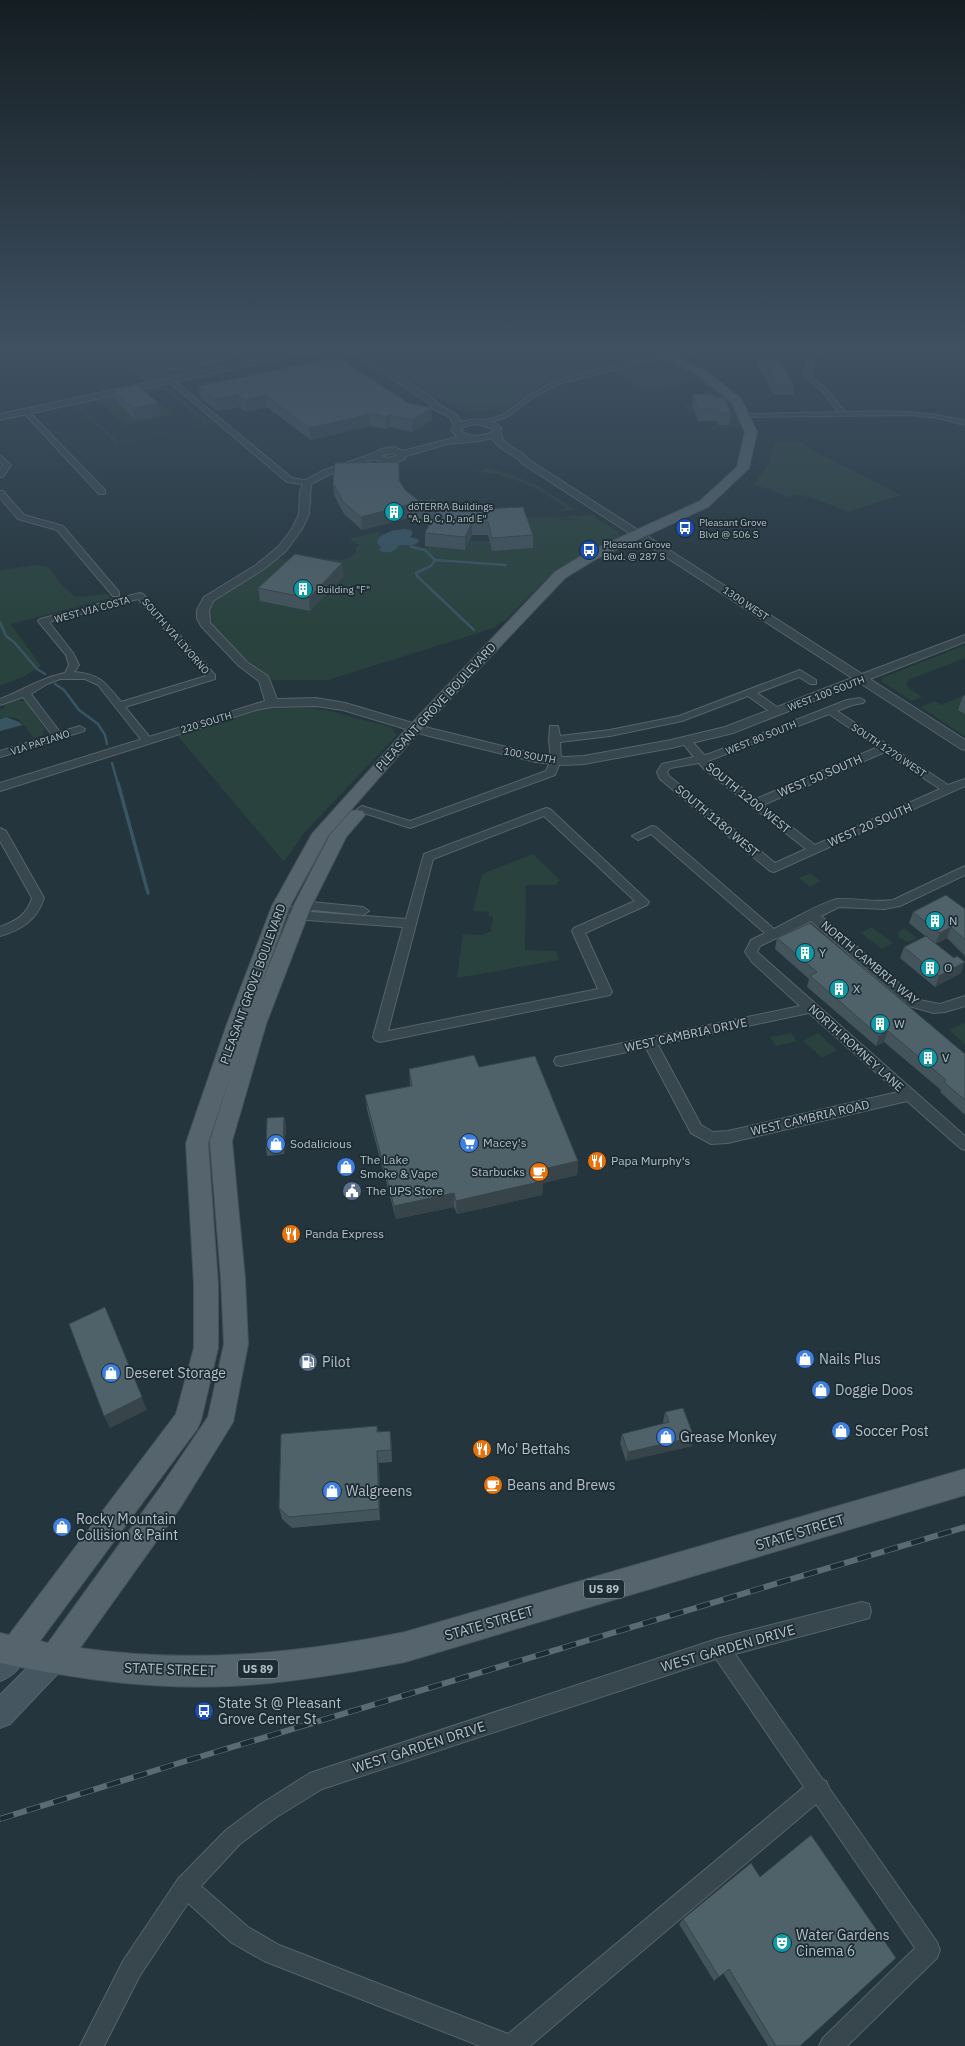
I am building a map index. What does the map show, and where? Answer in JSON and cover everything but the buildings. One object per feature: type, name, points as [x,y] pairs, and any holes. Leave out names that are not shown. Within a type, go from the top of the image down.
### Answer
[{"type":"main road","name":"PLEASANT GROVE BOULEVARD","points":[[5,1655],[188,1420],[206,1348],[206,1284],[197,1143],[237,1024],[290,910],[321,834],[569,578],[598,559],[641,537],[713,506],[753,470],[759,443]]},
{"type":"main road","name":"PLEASANT GROVE BOULEVARD","points":[[54,1659],[98,1595],[170,1498],[220,1422],[236,1344],[233,1279],[221,1141],[290,910],[339,836],[362,809],[422,730]]},
{"type":"main road","name":"STATE STREET","points":[[5,1655],[54,1659],[100,1666],[170,1672],[203,1672],[294,1666],[355,1658],[405,1647],[965,1482]]},
{"type":"main road","points":[[0,1714],[54,1659]]},
{"type":"street","points":[[56,443],[102,492]]},
{"type":"street","points":[[246,443],[290,480],[307,483],[325,473],[378,458],[395,461],[401,458],[400,453]]},
{"type":"street","points":[[400,453],[429,443]]},
{"type":"street","points":[[400,453],[436,443]]},
{"type":"street","points":[[487,443],[500,448],[518,460],[526,462]]},
{"type":"street","points":[[501,443],[520,456],[526,462]]},
{"type":"street","points":[[0,458],[7,465],[0,475]]},
{"type":"street","name":"1300 WEST","points":[[526,462],[641,537],[719,585],[965,746]]},
{"type":"street","points":[[272,703],[264,679],[255,671],[243,664],[205,624],[203,618],[203,607],[212,596],[260,568],[282,549],[301,521],[307,483]]},
{"type":"street","points":[[0,494],[21,517],[60,528],[116,594]]},
{"type":"street","name":"WEST VIA COSTA","points":[[68,675],[74,665],[70,655],[43,622],[140,596]]},
{"type":"street","name":"SOUTH VIA LIVORNO","points":[[120,705],[212,677],[140,596]]},
{"type":"street","name":"WEST 100 SOUTH","points":[[686,741],[729,730],[965,638]]},
{"type":"street","points":[[554,740],[610,733],[682,718],[800,673],[813,682]]},
{"type":"street","points":[[0,702],[24,693],[44,682],[68,675],[87,676],[101,683],[147,740]]},
{"type":"street","points":[[749,692],[777,712]]},
{"type":"street","points":[[24,693],[58,736]]},
{"type":"street","name":"WEST 80 SOUTH","points":[[662,772],[666,766],[712,757],[850,702],[860,701]]},
{"type":"street","name":"220 SOUTH","points":[[0,787],[253,707],[272,703],[316,702],[345,707],[422,730]]},
{"type":"street","name":"SOUTH 1270 WEST","points":[[830,710],[948,790]]},
{"type":"street","points":[[362,809],[410,825],[551,773],[556,760],[554,728]]},
{"type":"street","name":"VIA PAPIANO","points":[[0,754],[80,729]]},
{"type":"street","name":"100 SOUTH","points":[[422,730],[536,758],[556,760],[596,759],[686,741]]},
{"type":"street","name":"SOUTH 1200 WEST","points":[[686,741],[700,759],[814,850]]},
{"type":"street","name":"WEST 50 SOUTH","points":[[755,804],[886,748]]},
{"type":"street","name":"SOUTH 1180 WEST","points":[[662,772],[664,777],[774,868]]},
{"type":"street","name":"WEST 20 SOUTH","points":[[774,868],[965,782]]},
{"type":"street","points":[[546,811],[643,902],[578,931],[606,992],[380,1037],[410,920],[428,857],[546,811]]},
{"type":"street","points":[[638,836],[652,829],[772,933],[836,903],[884,905],[896,903],[965,870]]},
{"type":"street","points":[[0,831],[6,852],[38,898],[32,914],[20,923],[0,932]]},
{"type":"street","points":[[290,910],[307,916],[330,913],[410,920]]},
{"type":"street","name":"NORTH CAMBRIA WAY","points":[[811,914],[914,1003],[929,1009],[939,1010],[965,1001]]},
{"type":"street","name":"NORTH ROMNEY LANE","points":[[772,933],[755,942],[751,952],[756,959],[964,1144]]},
{"type":"street","name":"WEST CAMBRIA DRIVE","points":[[560,1061],[811,1008]]},
{"type":"street","name":"WEST CAMBRIA ROAD","points":[[650,1042],[696,1128],[711,1138],[728,1137],[909,1095]]},
{"type":"street","name":"WEST GARDEN DRIVE","points":[[92,2046],[131,1969],[186,1887],[234,1837],[268,1811],[317,1780],[720,1648],[862,1611]]},
{"type":"street","points":[[720,1648],[819,1788],[929,1950],[831,2046]]},
{"type":"street","points":[[512,2046],[819,1788]]},
{"type":"street","points":[[186,1887],[240,1935],[272,1953],[509,2046]]},
{"type":"green space","points":[[774,443],[803,443],[804,446],[901,495],[848,512],[821,501],[799,495],[786,497],[775,491],[754,485],[769,463]]},
{"type":"green space","points":[[487,468],[509,474],[536,485],[577,510],[561,510],[566,508],[549,496],[525,483],[496,474],[479,472]]},
{"type":"green space","points":[[508,515],[565,517],[590,515],[618,531],[619,536],[583,554],[550,575],[504,622],[502,621],[494,628],[328,680],[272,680],[236,650],[209,621],[209,607],[216,598],[261,572],[277,559],[307,561],[318,558],[342,560],[351,557],[356,553],[356,547],[360,545],[349,539],[378,532],[428,549],[425,546],[465,550],[469,541],[489,541],[492,551],[532,548],[501,517],[553,518],[566,520],[581,519]]},
{"type":"green space","points":[[36,565],[48,567],[62,585],[76,597],[107,594],[110,598],[11,624],[41,666],[25,676],[0,686],[0,570]]},
{"type":"green space","points":[[965,645],[965,658],[908,680],[906,686],[922,697],[912,701],[882,682],[882,678]]},
{"type":"green space","points":[[965,695],[965,736],[920,707],[935,701],[941,705]]},
{"type":"green space","points":[[17,700],[26,702],[45,730],[43,735],[34,738],[24,725],[17,719],[13,717],[0,718],[0,710],[5,708],[3,705]]},
{"type":"green space","points":[[302,707],[326,710],[391,727],[397,735],[304,833],[284,862],[178,736],[242,714],[269,709]]},
{"type":"green space","points":[[533,854],[560,880],[556,885],[526,885],[525,950],[556,951],[559,960],[457,978],[463,934],[481,935],[491,931],[493,917],[488,916],[489,912],[473,911],[482,874]]},
{"type":"green space","points":[[810,873],[821,881],[810,887],[799,878]]},
{"type":"green space","points":[[872,927],[893,943],[882,949],[861,933]]},
{"type":"green space","points":[[904,928],[917,938],[909,942],[899,938],[898,933]]},
{"type":"green space","points":[[965,1023],[965,1045],[949,1029]]},
{"type":"green space","points":[[791,1033],[797,1041],[776,1046],[770,1037]]},
{"type":"green space","points":[[818,1033],[837,1050],[822,1058],[803,1041]]},
{"type":"water","points":[[403,529],[411,530],[413,533],[410,537],[418,539],[419,542],[413,545],[399,545],[393,551],[388,552],[379,550],[381,547],[377,543],[379,537],[391,531]]},
{"type":"water","points":[[6,717],[23,725],[0,731],[0,719]]},
{"type":"waterway","points":[[410,543],[411,547],[425,550],[435,560]]},
{"type":"waterway","points":[[435,560],[506,565]]},
{"type":"waterway","points":[[435,560],[431,566],[416,573],[417,576],[474,630]]},
{"type":"waterway","points":[[0,622],[6,636],[14,642],[37,669],[45,674]]},
{"type":"waterway","points":[[55,684],[64,690],[79,710],[98,724],[105,735],[107,744]]},
{"type":"waterway","points":[[112,763],[118,784]]},
{"type":"waterway","points":[[118,783],[148,893]]},
{"type":"railway","points":[[0,1819],[176,1764],[965,1527]]},
{"type":"place","name":"dōTERRA Buildings \"A, B, C, D, and E\"","points":[[394,512]]},
{"type":"place","name":"Pleasant Grove Blvd @ 506 S","points":[[685,528]]},
{"type":"place","name":"Pleasant Grove Blvd. @ 287 S","points":[[589,550]]},
{"type":"place","name":"Building \"F\"","points":[[303,589]]},
{"type":"place","name":"N","points":[[935,921]]},
{"type":"place","name":"Y","points":[[805,953]]},
{"type":"place","name":"O","points":[[930,968]]},
{"type":"place","name":"X","points":[[839,989]]},
{"type":"place","name":"W","points":[[880,1024]]},
{"type":"place","name":"V","points":[[928,1058]]},
{"type":"place","name":"Macey's","points":[[469,1143]]},
{"type":"place","name":"Sodalicious","points":[[276,1144]]},
{"type":"place","name":"Papa Murphy's","points":[[597,1161]]},
{"type":"place","name":"The Lake Smoke & Vape","points":[[346,1167]]},
{"type":"place","name":"Starbucks","points":[[539,1172]]},
{"type":"place","name":"The UPS Store","points":[[352,1191]]},
{"type":"place","name":"Panda Express","points":[[291,1234]]},
{"type":"place","name":"Nails Plus","points":[[805,1359]]},
{"type":"place","name":"Pilot","points":[[308,1362]]},
{"type":"place","name":"Deseret Storage","points":[[111,1373]]},
{"type":"place","name":"Doggie Doos","points":[[821,1390]]},
{"type":"place","name":"Soccer Post","points":[[841,1431]]},
{"type":"place","name":"Grease Monkey","points":[[666,1437]]},
{"type":"place","name":"Mo' Bettahs","points":[[482,1449]]},
{"type":"place","name":"Beans and Brews","points":[[493,1485]]},
{"type":"place","name":"Walgreens","points":[[332,1491]]},
{"type":"place","name":"Rocky Mountain Collision & Paint","points":[[62,1527]]},
{"type":"place","name":"State St @ Pleasant Grove Center St","points":[[204,1711]]},
{"type":"place","name":"Water Gardens Cinema 6","points":[[782,1943]]}]
